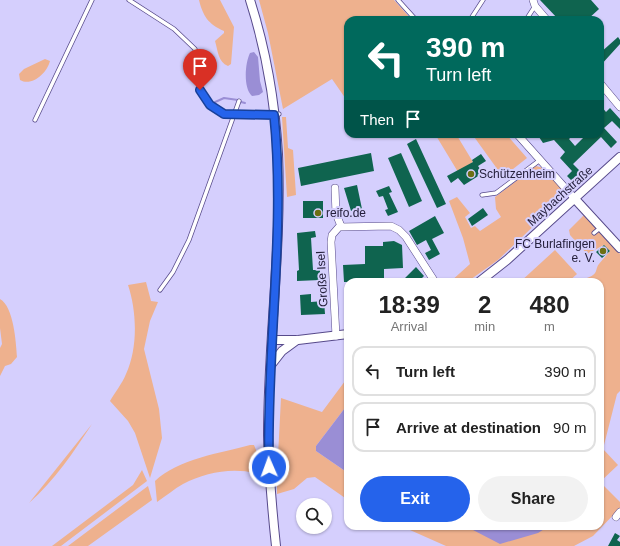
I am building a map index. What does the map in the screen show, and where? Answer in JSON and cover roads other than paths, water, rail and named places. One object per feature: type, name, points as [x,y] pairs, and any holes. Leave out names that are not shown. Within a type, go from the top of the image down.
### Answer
[{"type":"street","points":[[250,0],[269,71],[276,115],[278,176],[268,435],[270,490],[276,546]]},
{"type":"street","points":[[534,3],[544,16]]},
{"type":"street","points":[[604,88],[620,107]]},
{"type":"street","points":[[521,138],[620,248]]},
{"type":"street","name":"Maybachstraße","points":[[484,278],[507,260],[620,157]]},
{"type":"street","points":[[335,188],[336,214],[341,226],[391,226],[399,230],[406,237],[432,278]]},
{"type":"street","name":"Große Isel","points":[[336,336],[331,242],[335,231],[341,226]]},
{"type":"street","points":[[272,340],[298,340],[344,335]]},
{"type":"street","points":[[270,367],[282,351],[298,340]]},
{"type":"lane","points":[[36,120],[92,0]]},
{"type":"lane","points":[[129,0],[186,38],[194,49],[200,90],[210,105],[224,114],[276,115]]},
{"type":"lane","points":[[398,0],[412,16]]},
{"type":"lane","points":[[472,16],[483,0]]},
{"type":"lane","points":[[528,16],[534,3]]},
{"type":"lane","points":[[160,290],[173,272],[189,240],[239,101]]},
{"type":"lane","points":[[482,195],[496,194],[540,160]]},
{"type":"lane","points":[[594,233],[601,227]]},
{"type":"waterway","points":[[213,103],[224,98],[238,100]]},
{"type":"waterway","points":[[241,102],[245,103]]},
{"type":"place","name":"Schützenheim","points":[[471,174]]},
{"type":"place","name":"reifo.de","points":[[318,213]]},
{"type":"place","name":"FC Burlafingen e. V.","points":[[603,251]]}]
